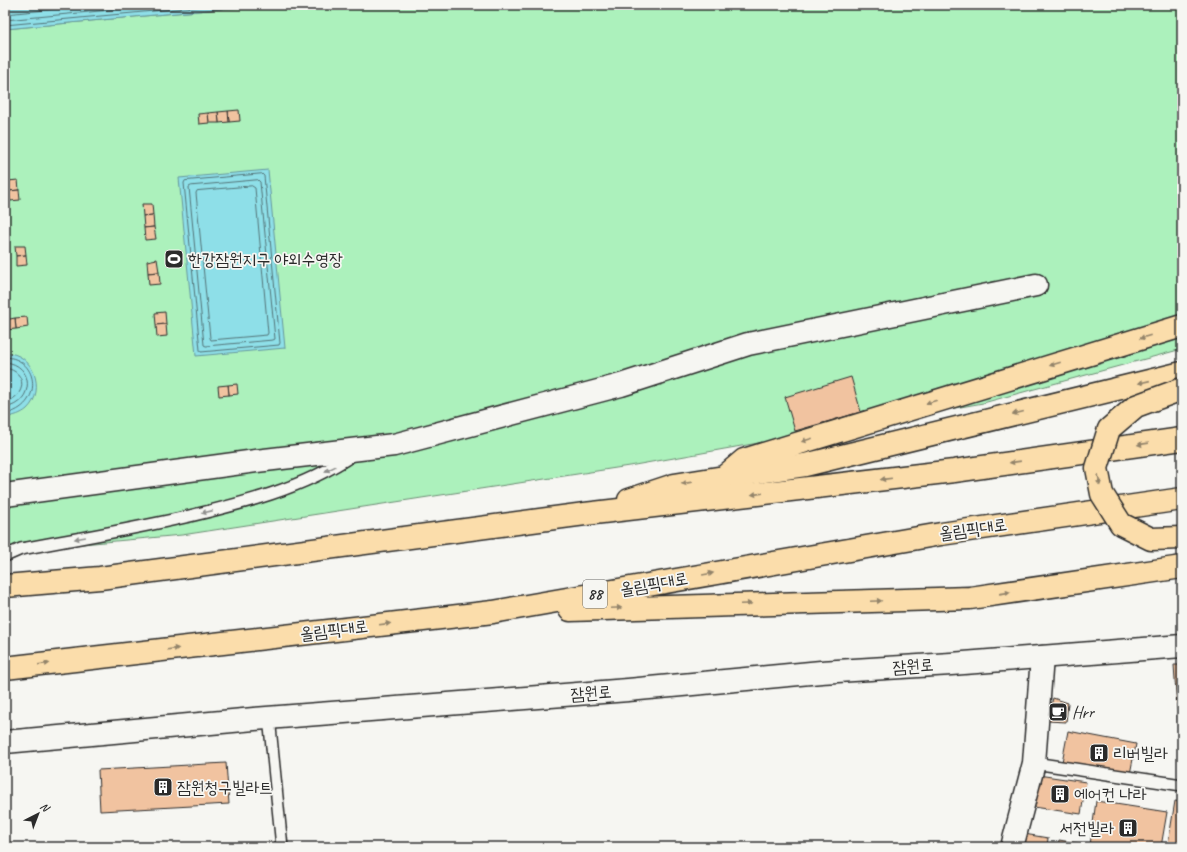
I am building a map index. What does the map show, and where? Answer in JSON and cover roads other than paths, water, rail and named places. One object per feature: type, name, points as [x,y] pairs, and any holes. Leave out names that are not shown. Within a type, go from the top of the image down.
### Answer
[{"type":"highway","points":[[724,477],[744,460],[1182,326]]},
{"type":"highway","points":[[585,514],[674,485],[805,464],[1182,373]]},
{"type":"highway","points":[[1182,389],[1136,406],[1109,429],[1098,468],[1102,494],[1121,524],[1150,539],[1182,538]]},
{"type":"highway","points":[[5,586],[100,578],[585,514],[954,471],[1182,439]]},
{"type":"highway","name":"올림픽대로","points":[[5,668],[493,612],[941,534],[1182,499]]},
{"type":"highway","points":[[493,612],[970,598],[1182,567]]},
{"type":"street","points":[[5,495],[394,444],[620,385],[748,344],[1036,285]]},
{"type":"street","name":"잠원로","points":[[5,742],[268,718],[628,690],[821,672],[1182,646]]},
{"type":"street","points":[[1012,847],[1034,763],[1042,657]]},
{"type":"lane","points":[[5,556],[21,549],[125,530],[226,508],[297,485],[335,467],[362,448]]},
{"type":"lane","points":[[268,718],[282,847]]},
{"type":"lane","points":[[1034,763],[1182,784]]},
{"type":"water","points":[[5,5],[262,5],[5,29]]},
{"type":"water","points":[[268,170],[285,348],[196,356],[179,178]]},
{"type":"water","points":[[5,353],[15,354],[30,365],[36,383],[36,392],[33,401],[27,409],[7,417],[5,417]]},
{"type":"place","name":"한강잠원지구 야외수영장","points":[[174,259]]},
{"type":"place","name":"Hrr","points":[[1058,712]]},
{"type":"place","name":"리버빌라","points":[[1099,753]]},
{"type":"place","name":"잠원청구빌라트","points":[[163,787]]},
{"type":"place","name":"에어컨 나라","points":[[1060,794]]},
{"type":"place","name":"서전빌라","points":[[1128,828]]}]
